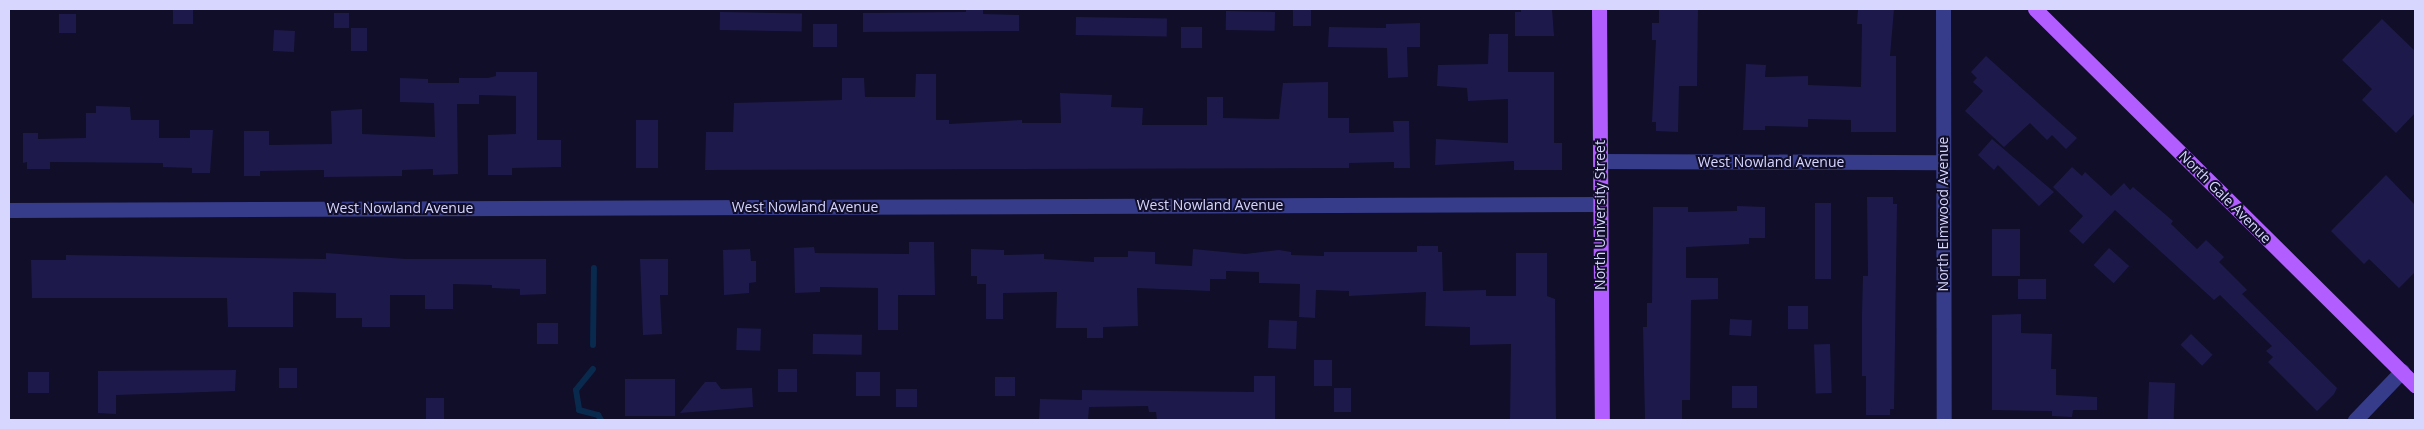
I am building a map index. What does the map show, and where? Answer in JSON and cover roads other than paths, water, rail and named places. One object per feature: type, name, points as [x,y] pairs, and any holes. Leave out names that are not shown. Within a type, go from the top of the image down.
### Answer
[{"type":"main road","name":"North University Street","points":[[1599,9],[1602,420]]},
{"type":"main road","name":"North Gale Avenue","points":[[2035,9],[2415,384]]},
{"type":"street","name":"North Elmwood Avenue","points":[[1943,9],[1944,420]]},
{"type":"street","name":"West Nowland Avenue","points":[[1600,162],[1942,162]]},
{"type":"street","name":"West Nowland Avenue","points":[[9,210],[1600,204]]},
{"type":"street","points":[[2355,420],[2402,371]]},
{"type":"waterway","points":[[593,345],[594,268]]},
{"type":"waterway","points":[[593,369],[576,390],[579,410],[598,415],[601,420]]}]
